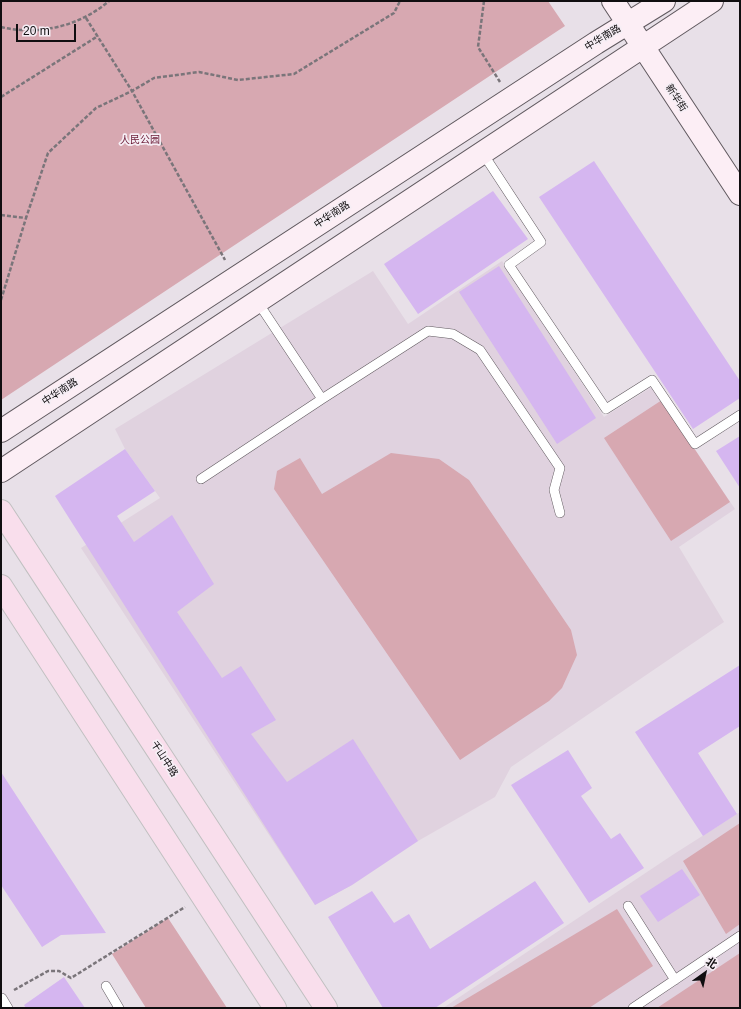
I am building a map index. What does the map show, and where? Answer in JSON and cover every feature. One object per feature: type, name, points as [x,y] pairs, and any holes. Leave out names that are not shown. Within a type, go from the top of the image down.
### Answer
[{"type":"main road","name":"新华街","points":[[613,1],[740,194]]},
{"type":"main road","name":"中华南路","points":[[1,431],[510,98],[664,1]]},
{"type":"main road","points":[[1,471],[712,1]]},
{"type":"main road","name":"千山中路","points":[[1,511],[326,1008]]},
{"type":"main road","points":[[1,586],[275,1008]]},
{"type":"lane","points":[[482,152],[541,242],[510,265],[606,409],[652,380],[695,444],[740,415]]},
{"type":"lane","points":[[256,301],[322,399]]},
{"type":"lane","points":[[201,479],[428,331],[453,334],[480,350],[560,468],[554,490],[560,513]]},
{"type":"lane","points":[[628,906],[675,980]]},
{"type":"lane","points":[[633,1008],[740,936]]},
{"type":"lane","points":[[106,986],[119,1008]]},
{"type":"lane","points":[[2,998],[8,1008]]},
{"type":"path","points":[[1,27],[18,31],[60,27],[86,18],[109,1]]},
{"type":"path","points":[[1,300],[48,152],[96,108],[132,91],[154,78],[198,72],[238,80],[294,74],[394,13],[400,1]]},
{"type":"path","points":[[484,1],[478,47],[510,98]]},
{"type":"path","points":[[86,18],[132,91],[221,254],[237,276]]},
{"type":"path","points":[[1,97],[98,36]]},
{"type":"path","points":[[1,215],[26,218]]},
{"type":"path","points":[[2,998],[48,971],[59,971],[71,978],[203,896]]},
{"type":"shaded area","points":[[502,261],[604,417],[652,387],[735,509],[679,547],[724,622],[511,767],[495,797],[418,841],[352,885],[315,905],[81,548],[160,498],[125,449],[115,429],[373,271],[408,324]]},
{"type":"shaded area","points":[[740,812],[740,1008],[443,1008],[674,854]]},
{"type":"green space","name":"人民公园","points":[[1,1],[548,1],[565,26],[1,400]]},
{"type":"green space","points":[[662,400],[730,502],[671,541],[604,438]]},
{"type":"green space","points":[[391,453],[439,459],[469,480],[571,630],[577,655],[562,688],[549,701],[460,760],[274,489],[277,471],[300,458],[322,494]]},
{"type":"green space","points":[[740,823],[740,924],[726,934],[683,861]]},
{"type":"green space","points":[[617,909],[653,966],[589,1008],[451,1008]]},
{"type":"green space","points":[[168,918],[227,1008],[146,1008],[112,954]]},
{"type":"green space","points":[[740,953],[740,1008],[657,1008]]},
{"type":"building","points":[[594,161],[740,381],[740,398],[693,429],[539,197]]},
{"type":"building","points":[[493,191],[528,239],[418,314],[384,264]]},
{"type":"building","points":[[499,266],[596,418],[557,444],[459,292]]},
{"type":"building","points":[[740,436],[740,488],[716,451]]},
{"type":"building","points":[[125,449],[155,491],[117,516],[134,542],[172,515],[214,584],[177,612],[222,678],[241,666],[276,720],[251,734],[287,782],[353,739],[418,841],[352,885],[315,905],[55,496]]},
{"type":"building","points":[[740,665],[740,726],[698,753],[737,814],[703,836],[635,732]]},
{"type":"building","points":[[568,750],[592,788],[581,796],[611,839],[620,833],[644,868],[589,903],[511,785]]},
{"type":"building","points":[[1,772],[106,933],[61,935],[42,947],[1,885]]},
{"type":"building","points":[[682,869],[700,895],[658,922],[640,896]]},
{"type":"building","points":[[535,881],[564,923],[435,1008],[383,1008],[328,917],[372,891],[394,923],[409,914],[430,949]]},
{"type":"building","points":[[64,977],[85,1008],[26,1008],[24,1005]]}]
